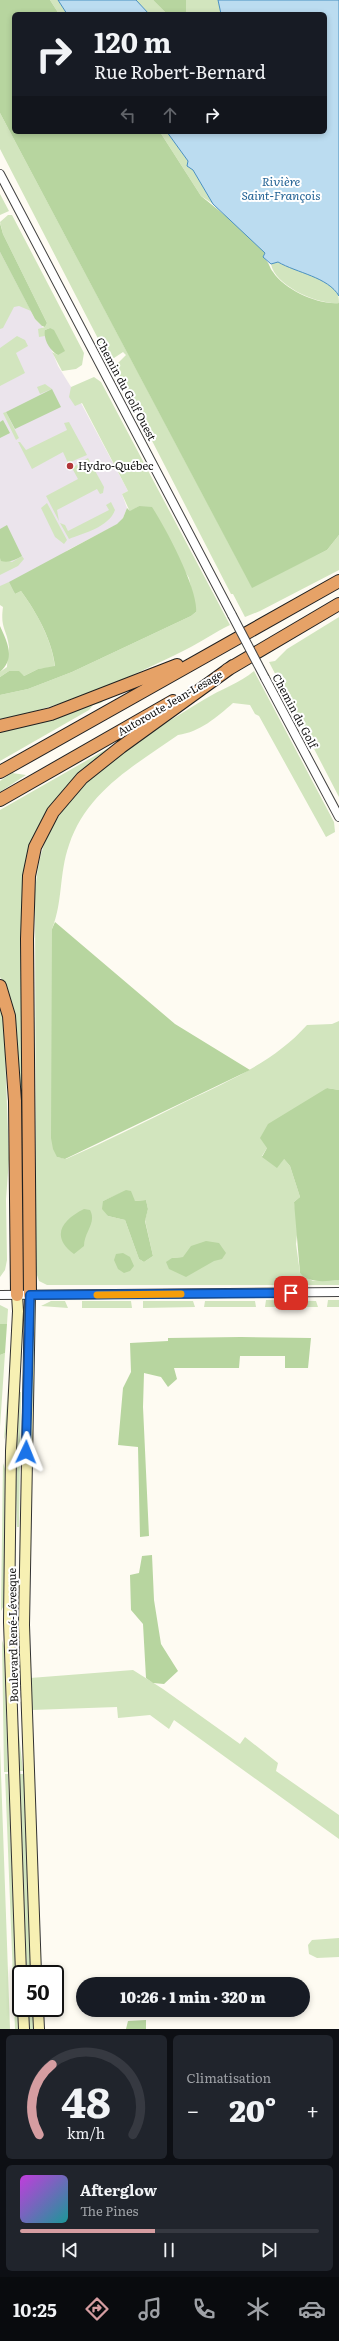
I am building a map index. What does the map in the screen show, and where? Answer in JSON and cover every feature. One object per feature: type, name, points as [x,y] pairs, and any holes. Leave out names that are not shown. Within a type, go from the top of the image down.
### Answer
[{"type":"highway","points":[[0,772],[339,581]]},
{"type":"highway","name":"Autoroute Jean-Lesage","points":[[0,800],[339,604]]},
{"type":"highway","points":[[0,726],[51,714],[215,650]]},
{"type":"highway","points":[[30,1295],[27,939],[29,876],[35,847],[53,812],[82,778],[121,747],[233,666]]},
{"type":"highway","points":[[0,986],[9,1016],[15,1094],[16,1295]]},
{"type":"main road","name":"Boulevard René-Lévesque","points":[[16,1295],[18,1311],[11,1459],[8,1622],[21,1965]]},
{"type":"main road","name":"Boulevard René-Lévesque","points":[[30,1295],[24,1632],[36,1965]]},
{"type":"main road","points":[[23,2017],[24,2029]]},
{"type":"main road","points":[[38,2017],[39,2029]]},
{"type":"street","name":"Chemin du Golf Ouest","points":[[0,174],[232,614]]},
{"type":"street","name":"Chemin du Golf","points":[[232,614],[339,817]]},
{"type":"street","points":[[0,1295],[339,1292]]},
{"type":"shaded area","points":[[0,252],[35,319],[42,326],[58,366],[81,403],[128,491],[122,494],[127,508],[123,518],[118,524],[68,550],[0,602]]},
{"type":"green space","points":[[0,0],[50,0],[58,12],[12,12],[12,134],[161,134],[201,196],[232,221],[265,253],[263,257],[278,279],[285,285],[312,299],[322,302],[339,303],[339,535],[327,550],[252,588],[0,113]]},
{"type":"green space","points":[[50,0],[58,0],[66,12],[58,12]]},
{"type":"green space","points":[[136,0],[153,0],[165,12],[147,12]]},
{"type":"green space","points":[[153,0],[186,0],[186,12],[165,12]]},
{"type":"green space","points":[[186,0],[218,0],[221,12],[186,12]]},
{"type":"green space","points":[[0,113],[252,587],[327,550],[339,535],[339,570],[260,611],[245,617],[233,594],[231,594],[115,369],[116,365],[126,355],[123,352],[114,358],[107,356],[0,149]]},
{"type":"green space","points":[[161,134],[168,134],[188,161],[187,166],[193,170],[213,204],[201,196]]},
{"type":"green space","points":[[0,194],[9,211],[0,215]]},
{"type":"green space","points":[[8,215],[12,215],[84,353],[82,365],[76,369],[62,371],[52,352],[58,355],[50,328],[45,330],[45,336],[39,337],[38,329],[45,327],[47,323],[3,234],[0,222]]},
{"type":"green space","points":[[0,223],[3,234],[47,323],[45,327],[35,319],[0,252]]},
{"type":"green space","points":[[0,252],[31,311],[19,306],[14,307],[3,328],[0,329]]},
{"type":"green space","points":[[278,262],[328,282],[336,290],[339,303],[320,301],[289,287],[280,280],[274,272],[271,264]]},
{"type":"green space","points":[[50,328],[54,330],[65,351],[58,355],[52,351],[46,341],[45,330]]},
{"type":"green space","points":[[17,336],[25,340],[28,346],[16,353],[25,373],[0,386],[0,348]]},
{"type":"green space","points":[[94,377],[101,382],[230,625],[163,661],[95,691],[48,707],[0,719],[0,695],[28,689],[72,672],[191,616],[196,612],[189,578],[139,506],[130,512],[122,494],[128,491],[82,403],[75,406],[69,397],[71,387]]},
{"type":"green space","points":[[45,384],[52,389],[40,394],[37,387]]},
{"type":"green space","points":[[52,389],[61,407],[15,429],[6,412]]},
{"type":"green space","points":[[6,412],[19,438],[16,440],[3,413]]},
{"type":"green space","points":[[3,420],[10,433],[0,438],[0,422]]},
{"type":"green space","points":[[69,422],[87,455],[68,463],[63,452],[32,469],[18,442],[20,442],[26,450],[67,430],[64,423]]},
{"type":"green space","points":[[88,458],[104,487],[103,493],[100,494],[97,489],[57,510],[59,521],[46,496],[78,479],[72,468]]},
{"type":"green space","points":[[111,502],[115,510],[107,521],[89,532],[69,539],[60,523],[65,525],[68,531],[109,510],[106,505]]},
{"type":"green space","points":[[47,503],[67,540],[64,544],[55,537],[41,508]]},
{"type":"green space","points":[[139,506],[152,507],[164,528],[187,574],[192,589],[196,612],[191,616],[72,672],[28,689],[0,695],[0,677],[9,671],[19,671],[24,676],[38,669],[55,666],[51,646],[33,608],[21,591],[15,594],[9,582],[117,524],[123,518],[127,508],[130,511]]},
{"type":"green space","points":[[7,525],[22,556],[12,561],[4,562],[1,561],[0,558],[0,529]]},
{"type":"green space","points":[[22,556],[24,559],[18,566],[0,575],[0,558],[12,562]]},
{"type":"green space","points":[[9,582],[15,594],[21,591],[33,608],[51,647],[55,667],[38,669],[24,676],[9,671],[0,677],[0,672],[7,667],[9,647],[2,620],[3,607],[0,605],[0,586]]},
{"type":"green space","points":[[339,617],[339,797],[269,662],[275,661],[287,649]]},
{"type":"green space","points":[[0,626],[9,650],[9,656],[5,667],[0,672]]},
{"type":"green space","points":[[254,671],[334,822],[335,832],[326,837],[259,716],[255,714],[250,705],[233,703],[201,727],[194,731],[178,735],[129,769],[114,781],[87,809],[77,826],[69,845],[64,866],[58,908],[52,929],[57,1157],[66,1159],[127,1131],[251,1069],[280,1050],[307,1025],[332,1024],[339,1021],[339,1090],[327,1088],[267,1148],[262,1156],[284,1159],[290,1166],[300,1197],[294,1202],[298,1226],[296,1244],[300,1273],[313,1281],[339,1280],[339,1285],[47,1285],[39,1281],[36,1272],[35,890],[43,848],[54,824],[70,802],[89,781],[110,762],[158,728],[211,695]],"holes":[[[121,1193],[135,1201],[146,1200],[148,1209],[145,1220],[153,1256],[144,1262],[139,1259],[125,1220],[108,1216],[103,1201]],[[183,1257],[222,1259],[172,1258]]]},
{"type":"green space","points":[[108,696],[101,703],[93,705],[89,710],[0,761],[0,731],[51,720]]},
{"type":"green space","points":[[112,746],[113,748],[32,842],[25,1264],[23,1283],[21,1283],[7,992],[0,977],[0,810]]},
{"type":"green space","points":[[12,773],[26,775],[0,792],[0,781]]},
{"type":"green space","points":[[55,922],[175,1024],[250,1070],[65,1159],[57,1157],[53,1149],[51,1138],[52,929]]},
{"type":"green space","points":[[0,1003],[4,1025],[9,1159],[6,1199],[7,1260],[5,1270],[0,1277]]},
{"type":"green space","points":[[327,1088],[339,1090],[339,1280],[318,1281],[308,1279],[300,1273],[294,1202],[300,1197],[290,1166],[284,1159],[277,1168],[262,1157],[267,1148],[260,1138],[268,1124]]},
{"type":"green space","points":[[126,1190],[131,1191],[135,1201],[146,1200],[148,1209],[145,1221],[153,1256],[144,1262],[139,1259],[125,1220],[108,1216],[102,1209],[103,1201]]},
{"type":"green space","points":[[84,1209],[90,1210],[92,1219],[84,1246],[74,1254],[62,1241],[62,1229],[70,1218]]},
{"type":"green space","points":[[206,1241],[219,1243],[226,1253],[222,1259],[214,1261],[186,1277],[169,1269],[166,1262],[172,1258],[183,1257],[191,1246]]},
{"type":"green space","points":[[123,1253],[130,1257],[134,1266],[130,1271],[124,1273],[118,1269],[114,1260],[116,1254]]},
{"type":"green space","points":[[266,1300],[316,1301],[318,1307],[265,1307]]},
{"type":"green space","points":[[328,1300],[339,1300],[339,1307],[327,1307]]},
{"type":"green space","points":[[51,1301],[65,1301],[68,1308],[41,1306]]},
{"type":"green space","points":[[82,1301],[131,1301],[132,1308],[82,1308]]},
{"type":"green space","points":[[143,1301],[193,1301],[195,1307],[143,1308]]},
{"type":"green space","points":[[205,1301],[255,1301],[256,1307],[204,1307]]},
{"type":"green space","points":[[0,1305],[8,1309],[7,1324],[0,1324]]},
{"type":"green space","points":[[0,1324],[7,1324],[5,1353],[0,1355]]},
{"type":"green space","points":[[168,1338],[311,1338],[308,1368],[285,1368],[285,1356],[240,1356],[239,1368],[174,1368],[177,1379],[168,1387],[161,1377],[144,1373],[143,1407],[149,1536],[140,1537],[138,1447],[118,1445],[123,1388],[131,1372],[130,1343],[168,1341]]},
{"type":"green space","points":[[5,1353],[0,1427],[0,1355]]},
{"type":"green space","points":[[8,1387],[7,1431],[4,1440]]},
{"type":"green space","points":[[19,1392],[21,1392],[19,1527],[17,1527],[16,1487]]},
{"type":"green space","points":[[3,1463],[5,1469],[4,1605],[1,1611]]},
{"type":"green space","points":[[152,1555],[154,1600],[161,1644],[178,1671],[164,1684],[153,1683],[146,1678],[143,1624],[131,1610],[130,1575],[139,1573],[142,1556]]},
{"type":"green space","points":[[2,1640],[4,1646],[8,1772],[4,1772]]},
{"type":"green space","points":[[133,1670],[163,1689],[240,1744],[245,1737],[278,1763],[276,1771],[339,1815],[339,1839],[174,1720],[169,1729],[150,1715],[118,1718],[117,1707],[31,1710],[30,1678]]},
{"type":"green space","points":[[16,1726],[18,1726],[23,1771],[18,1771]]},
{"type":"green space","points":[[0,1745],[10,2029],[0,2029]]},
{"type":"green space","points":[[5,1774],[8,1774],[15,1965],[12,1965]]},
{"type":"green space","points":[[18,1774],[24,1774],[32,1965],[27,1965]]},
{"type":"green space","points":[[339,1938],[339,1957],[317,1958],[309,1954],[308,1945],[312,1940]]},
{"type":"green space","points":[[15,2017],[18,2017],[18,2029],[15,2029]]},
{"type":"green space","points":[[29,2017],[33,2017],[34,2029],[30,2029]]},
{"type":"green space","points":[[146,2020],[146,2029],[126,2029],[128,2021]]},
{"type":"water","points":[[58,0],[136,0],[147,12],[66,12]]},
{"type":"water","name":"Rivière Saint-François","points":[[218,0],[339,0],[339,296],[328,284],[278,262],[271,264],[263,257],[265,253],[213,204],[193,170],[187,166],[188,161],[168,134],[327,134],[327,12],[221,12]]},
{"type":"slow traffic","points":[[97,1295],[181,1294]]},
{"type":"place","name":"Hydro-Québec","points":[[70,466]]},
{"type":"route","points":[[26,1452],[30,1295],[291,1293]]}]
